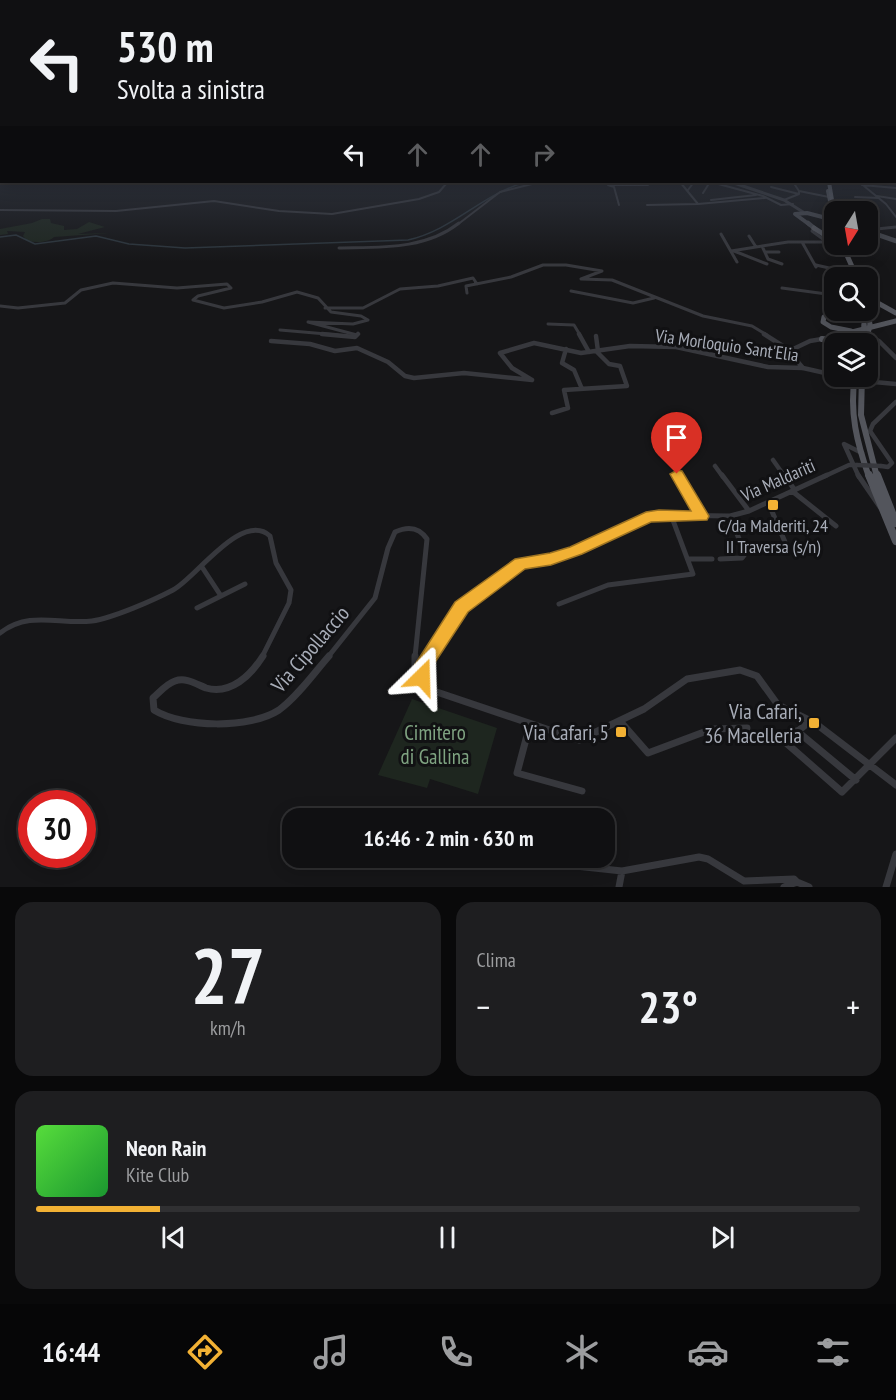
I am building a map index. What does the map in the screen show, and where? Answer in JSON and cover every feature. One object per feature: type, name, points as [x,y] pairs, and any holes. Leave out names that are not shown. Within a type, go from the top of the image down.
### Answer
[{"type":"highway","points":[[827,183],[829,191]]},
{"type":"main road","points":[[829,191],[831,199]]},
{"type":"main road","points":[[824,215],[803,212],[795,216],[824,235]]},
{"type":"main road","points":[[878,234],[896,241]]},
{"type":"main road","points":[[870,333],[895,319],[878,307]]},
{"type":"main road","points":[[824,317],[823,322],[831,327],[854,333]]},
{"type":"main road","points":[[866,321],[867,325]]},
{"type":"main road","points":[[866,333],[867,321]]},
{"type":"main road","points":[[852,387],[854,417],[862,453],[896,541]]},
{"type":"main road","points":[[861,387],[859,417],[865,444],[896,523]]},
{"type":"street","points":[[0,210],[116,211],[214,201],[279,211],[328,214],[419,200],[439,192],[446,184],[450,183]]},
{"type":"street","points":[[339,248],[404,246],[427,240],[452,229],[500,192],[524,183]]},
{"type":"street","points":[[619,205],[614,187],[608,185],[633,183],[648,185],[648,183]]},
{"type":"street","points":[[681,183],[699,204]]},
{"type":"street","points":[[688,190],[693,183]]},
{"type":"street","points":[[703,193],[709,183]]},
{"type":"street","points":[[714,183],[768,198],[781,205],[793,204]]},
{"type":"street","points":[[734,183],[784,200],[803,212]]},
{"type":"street","points":[[794,183],[800,192]]},
{"type":"street","points":[[860,183],[896,188]]},
{"type":"street","points":[[860,183],[878,197],[896,217]]},
{"type":"street","points":[[771,187],[831,199]]},
{"type":"street","points":[[784,200],[800,192]]},
{"type":"street","points":[[711,200],[758,195]]},
{"type":"street","points":[[855,197],[896,199]]},
{"type":"street","points":[[647,205],[716,204],[768,198]]},
{"type":"street","points":[[878,229],[896,227]]},
{"type":"street","points":[[733,251],[756,246],[827,242],[812,231],[814,228]]},
{"type":"street","points":[[721,234],[733,251],[737,262]]},
{"type":"street","points":[[749,236],[756,246]]},
{"type":"street","points":[[802,242],[816,266],[824,268]]},
{"type":"street","points":[[762,246],[768,260],[782,264]]},
{"type":"street","points":[[733,251],[767,264]]},
{"type":"street","points":[[765,252],[779,252]]},
{"type":"street","points":[[467,293],[464,287],[511,277],[540,265],[566,265],[603,272],[582,280],[612,280],[718,321],[752,326],[789,351],[803,368]]},
{"type":"street","points":[[325,308],[366,307],[400,289],[438,286],[470,277],[477,284]]},
{"type":"street","points":[[0,306],[18,308],[58,305],[70,301],[84,289],[120,283],[177,288],[229,285],[230,289],[193,299],[221,308],[262,302],[297,292],[318,298],[331,312],[361,316],[368,320],[340,324],[308,322],[358,334],[355,337],[280,330]]},
{"type":"street","points":[[782,288],[824,294]]},
{"type":"street","points":[[571,291],[593,291],[610,299],[640,304],[654,298]]},
{"type":"street","points":[[548,324],[574,325],[589,352]]},
{"type":"street","points":[[552,413],[567,408],[564,390],[627,386],[625,374],[620,366],[609,364],[597,351],[596,336]]},
{"type":"street","points":[[789,351],[810,341],[822,339]]},
{"type":"street","name":"Via Morloquio Sant'Elia","points":[[271,341],[310,344],[335,351],[357,348],[388,362],[405,376],[414,378],[464,373],[532,380],[512,368],[500,353],[534,342],[566,350],[589,352],[630,346],[676,347],[768,367],[803,368],[824,373]]},
{"type":"street","points":[[878,341],[896,358]]},
{"type":"street","points":[[566,350],[562,363],[574,370],[582,389]]},
{"type":"street","name":"Via Morloquio Sant'Elia","points":[[817,372],[824,373]]},
{"type":"street","points":[[878,381],[896,384]]},
{"type":"street","name":"Via Maldariti","points":[[426,689],[422,677],[423,666],[456,615],[462,607],[520,563],[551,559],[646,518],[671,515],[730,516],[749,511],[855,464],[888,467],[892,463],[872,436],[871,427],[896,402]]},
{"type":"street","points":[[862,453],[844,444],[848,460],[855,464],[872,502],[883,508]]},
{"type":"street","points":[[772,460],[793,490],[836,526]]},
{"type":"street","points":[[715,466],[749,511]]},
{"type":"street","points":[[677,474],[702,516]]},
{"type":"street","points":[[768,502],[785,542]]},
{"type":"street","points":[[559,604],[608,585],[693,574],[671,515]]},
{"type":"street","points":[[720,559],[742,558],[745,554],[730,516]]},
{"type":"street","name":"Via Cipollaccio","points":[[0,633],[7,625],[26,618],[90,621],[105,618],[180,587],[235,535],[248,531],[267,533],[275,545],[277,565],[288,581],[291,597],[263,656],[250,673],[227,688],[216,689],[188,679],[164,685],[153,698],[154,710],[161,716],[219,724],[278,711],[294,697],[375,599],[392,537],[400,529],[407,527],[420,530],[427,539],[414,667],[415,681],[426,689]]},
{"type":"street","points":[[688,560],[712,559]]},
{"type":"street","points":[[202,567],[221,596]]},
{"type":"street","points":[[197,608],[245,584]]},
{"type":"street","points":[[426,689],[579,740],[644,709],[687,679],[740,670],[757,676],[778,705],[810,721],[896,785]]},
{"type":"street","points":[[620,721],[648,753],[712,729],[747,728]]},
{"type":"street","points":[[810,721],[784,741],[842,792],[871,766],[896,738]]},
{"type":"street","points":[[530,724],[517,773],[582,791]]},
{"type":"street","points":[[797,730],[856,780]]},
{"type":"street","points":[[886,887],[896,854]]},
{"type":"street","points":[[578,868],[622,871],[699,857],[708,859],[744,880],[794,879],[809,887]]},
{"type":"street","points":[[619,887],[622,871]]},
{"type":"street","points":[[784,887],[797,882]]},
{"type":"green space","points":[[50,219],[51,223],[64,226],[64,230],[77,229],[89,222],[105,227],[78,234],[111,233],[54,237],[39,242],[27,241],[23,236],[25,232],[7,231],[8,234],[0,235],[0,229]]},
{"type":"green space","name":"Cimitero di Gallina","points":[[412,699],[497,728],[478,794],[430,779],[427,788],[378,775]]},
{"type":"waterway","points":[[0,237],[16,235],[35,244],[96,236],[129,244],[185,248],[408,240],[439,228],[495,195],[523,183]]},
{"type":"place","name":"C/da Malderiti, 24 II Traversa (s/n)","points":[[773,505]]},
{"type":"place","name":"Via Cafari, 36 Macelleria","points":[[814,723]]},
{"type":"place","name":"Via Cafari, 5","points":[[621,732]]},
{"type":"route","points":[[422,677],[423,666],[462,607],[520,563],[551,559],[646,518],[659,515],[702,516],[677,474]]}]
